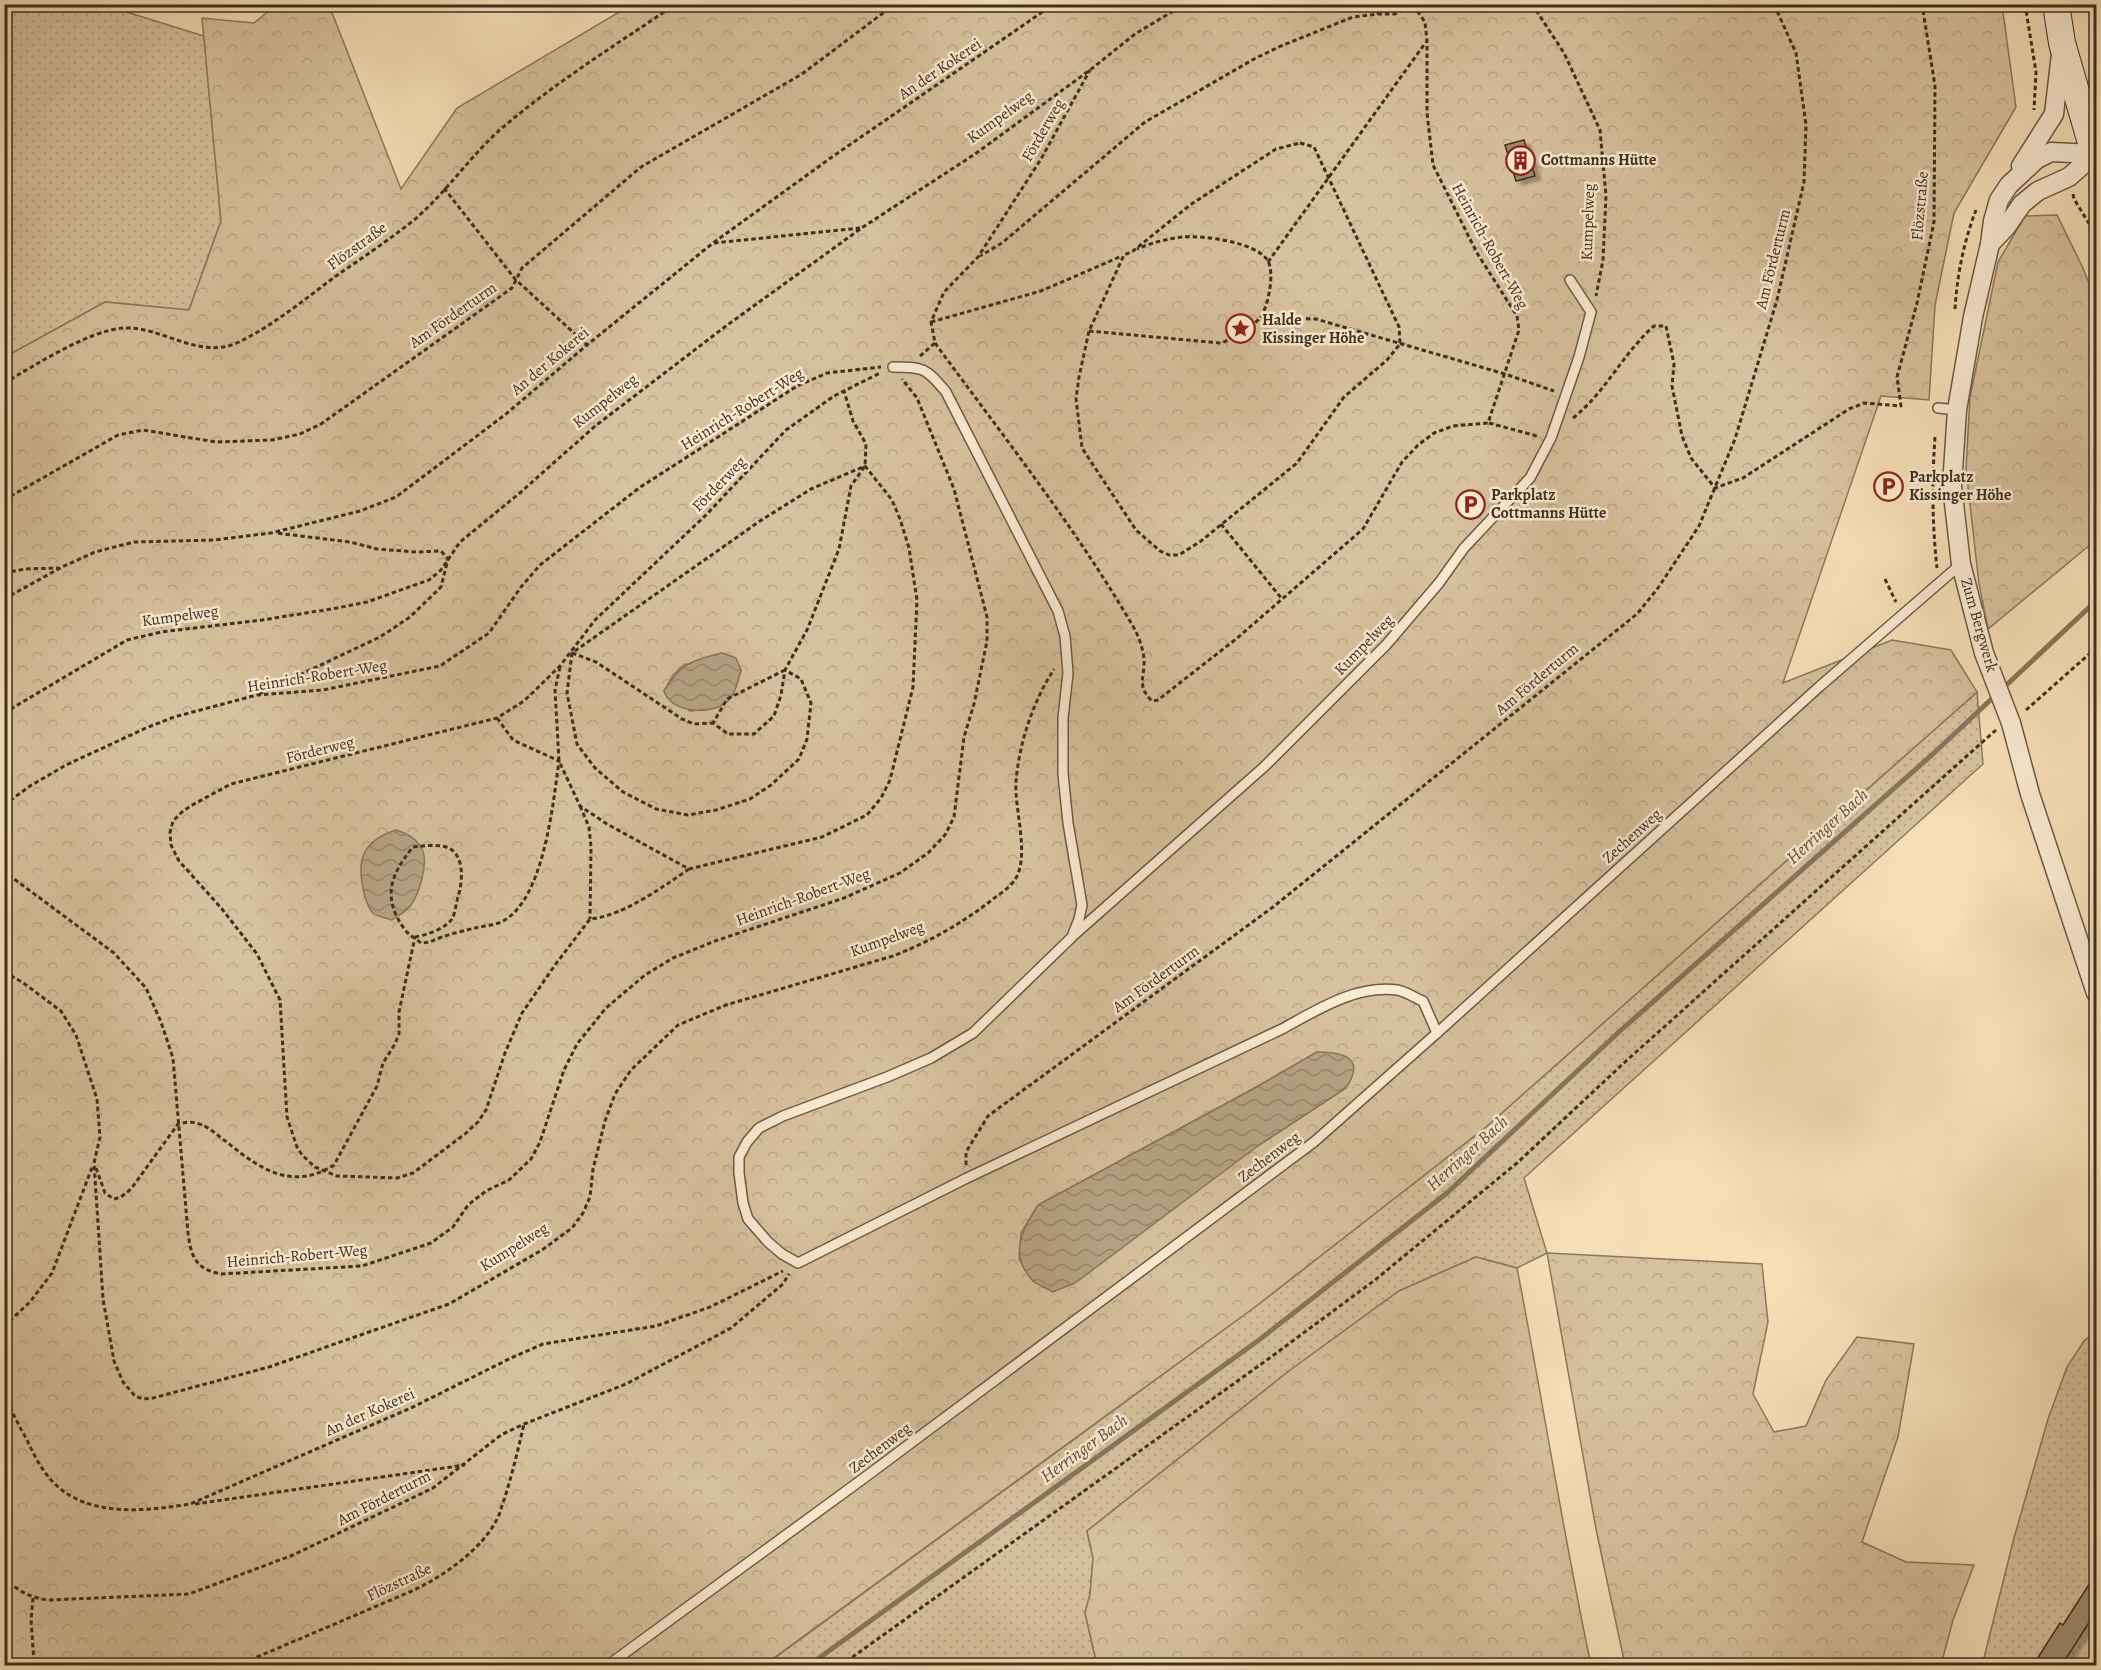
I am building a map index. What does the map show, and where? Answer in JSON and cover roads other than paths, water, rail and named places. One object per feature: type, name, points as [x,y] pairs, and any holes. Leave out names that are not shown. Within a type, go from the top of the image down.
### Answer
[{"type":"main road","points":[[2056,4],[2062,43],[2096,157]]},
{"type":"street","name":"Zum Bergwerk","points":[[2062,43],[2054,114],[1999,200],[1996,211],[1973,317],[1957,410],[1952,486],[1961,564],[1984,653],[2010,720],[2030,794],[2097,993]]},
{"type":"street","name":"Zum Bergwerk","points":[[2009,185],[2037,159],[2051,152],[2096,157]]},
{"type":"street","name":"Zum Bergwerk","points":[[1990,244],[2006,227],[2022,204],[2038,191],[2069,177],[2096,157]]},
{"type":"lane","name":"Kumpelweg","points":[[1437,1033],[1423,1002],[1398,990],[1362,991],[1324,1005],[1261,1039],[967,1178],[798,1263],[782,1254],[768,1242],[748,1218],[743,1203],[739,1156],[759,1128],[783,1116],[922,1062],[973,1033],[1072,937],[1265,766],[1386,645],[1439,584],[1464,548],[1530,478],[1551,438],[1567,395],[1591,312],[1570,280]]},
{"type":"lane","points":[[893,367],[923,369],[933,376],[946,392],[1058,611],[1065,636],[1068,673],[1063,718],[1063,774],[1068,823],[1082,904],[1072,937]]},
{"type":"lane","points":[[1938,408],[1957,410]]},
{"type":"lane","name":"Zechenweg","points":[[607,1665],[864,1478],[1304,1149],[1437,1033],[1819,687],[1961,564]]},
{"type":"water","points":[[722,653],[736,658],[741,670],[735,690],[729,700],[714,709],[694,710],[684,708],[668,699],[664,691],[681,669],[695,661]]},
{"type":"water","points":[[396,830],[417,842],[422,849],[424,862],[420,886],[414,900],[407,909],[392,920],[376,915],[370,910],[364,893],[361,871],[364,853],[369,846]]},
{"type":"water","points":[[1317,1052],[1343,1055],[1353,1063],[1352,1078],[1346,1088],[1259,1145],[1075,1283],[1053,1292],[1032,1280],[1025,1270],[1019,1251],[1027,1223],[1038,1205]]},
{"type":"waterway","name":"Herringer Bach","points":[[808,1666],[1259,1340],[1447,1193],[1620,1031],[1934,753],[2096,601]]},
{"type":"place","name":"Cottmanns Hütte","points":[[1520,160]]},
{"type":"place","name":"Halde Kissinger Höhe","points":[[1241,329]]},
{"type":"place","name":"Parkplatz Kissinger Höhe","points":[[1888,486]]},
{"type":"place","name":"Parkplatz Cottmanns Hütte","points":[[1470,504]]}]
